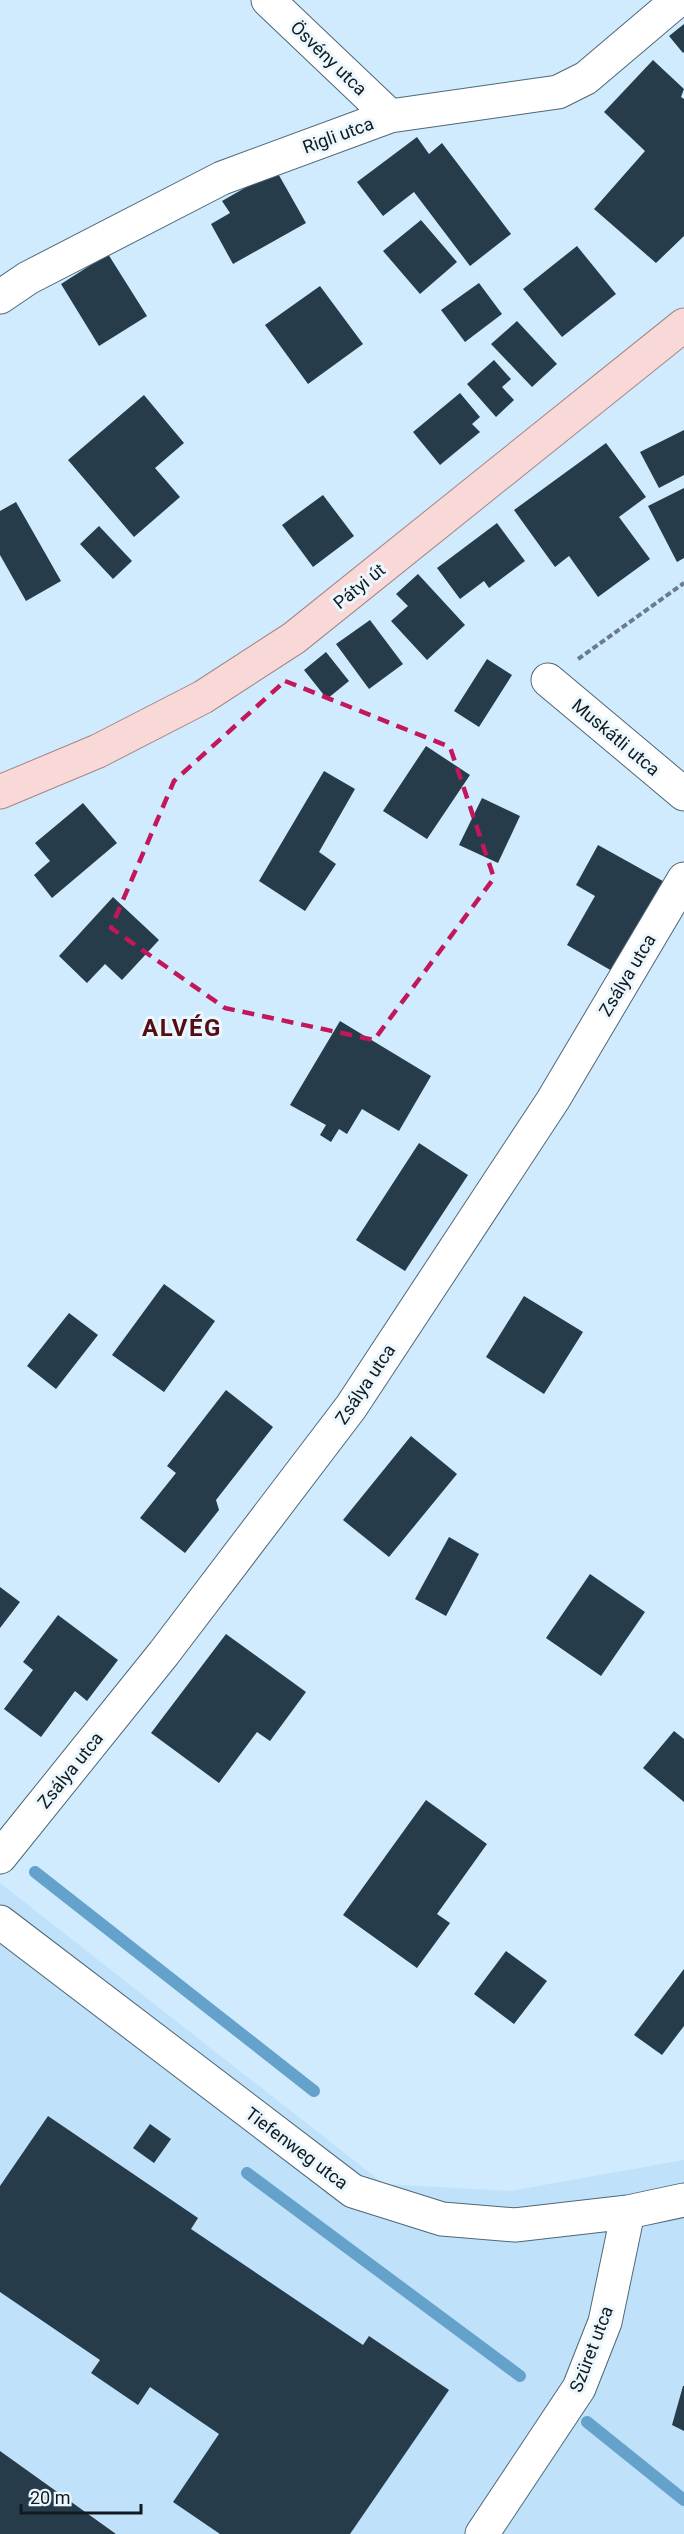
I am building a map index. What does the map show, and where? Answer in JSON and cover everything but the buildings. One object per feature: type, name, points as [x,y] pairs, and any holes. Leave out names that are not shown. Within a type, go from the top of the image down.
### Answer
[{"type":"main road","name":"Pátyi út","points":[[0,792],[98,752],[203,697],[294,638],[684,325]]},
{"type":"street","name":"Ösvény utca","points":[[268,0],[390,116]]},
{"type":"street","name":"Rigli utca","points":[[0,297],[28,278],[222,178],[390,116],[558,92],[586,78],[678,0]]},
{"type":"street","name":"Muskátli utca","points":[[548,680],[684,794]]},
{"type":"street","name":"Zsálya utca","points":[[0,1857],[164,1653],[351,1407],[553,1100],[684,879]]},
{"type":"street","name":"Tiefenweg utca","points":[[0,1922],[353,2191],[442,2219],[515,2226],[628,2212],[684,2200]]},
{"type":"street","name":"Szüret utca","points":[[483,2534],[579,2388],[605,2322],[628,2212]]},
{"type":"path","points":[[548,680],[684,583]]},
{"type":"highlighted area","points":[[285,681],[450,747],[494,878],[374,1040],[225,1008],[111,928],[174,781]]},
{"type":"shaded area","points":[[0,1883],[384,2184],[510,2191],[684,2160],[684,2534],[0,2534]]},
{"type":"waterway","points":[[35,1872],[314,2091]]},
{"type":"waterway","points":[[247,2173],[520,2376]]},
{"type":"waterway","points":[[587,2422],[684,2500]]},
{"type":"district","name":"ALVÉG","points":[[182,1028]]}]
